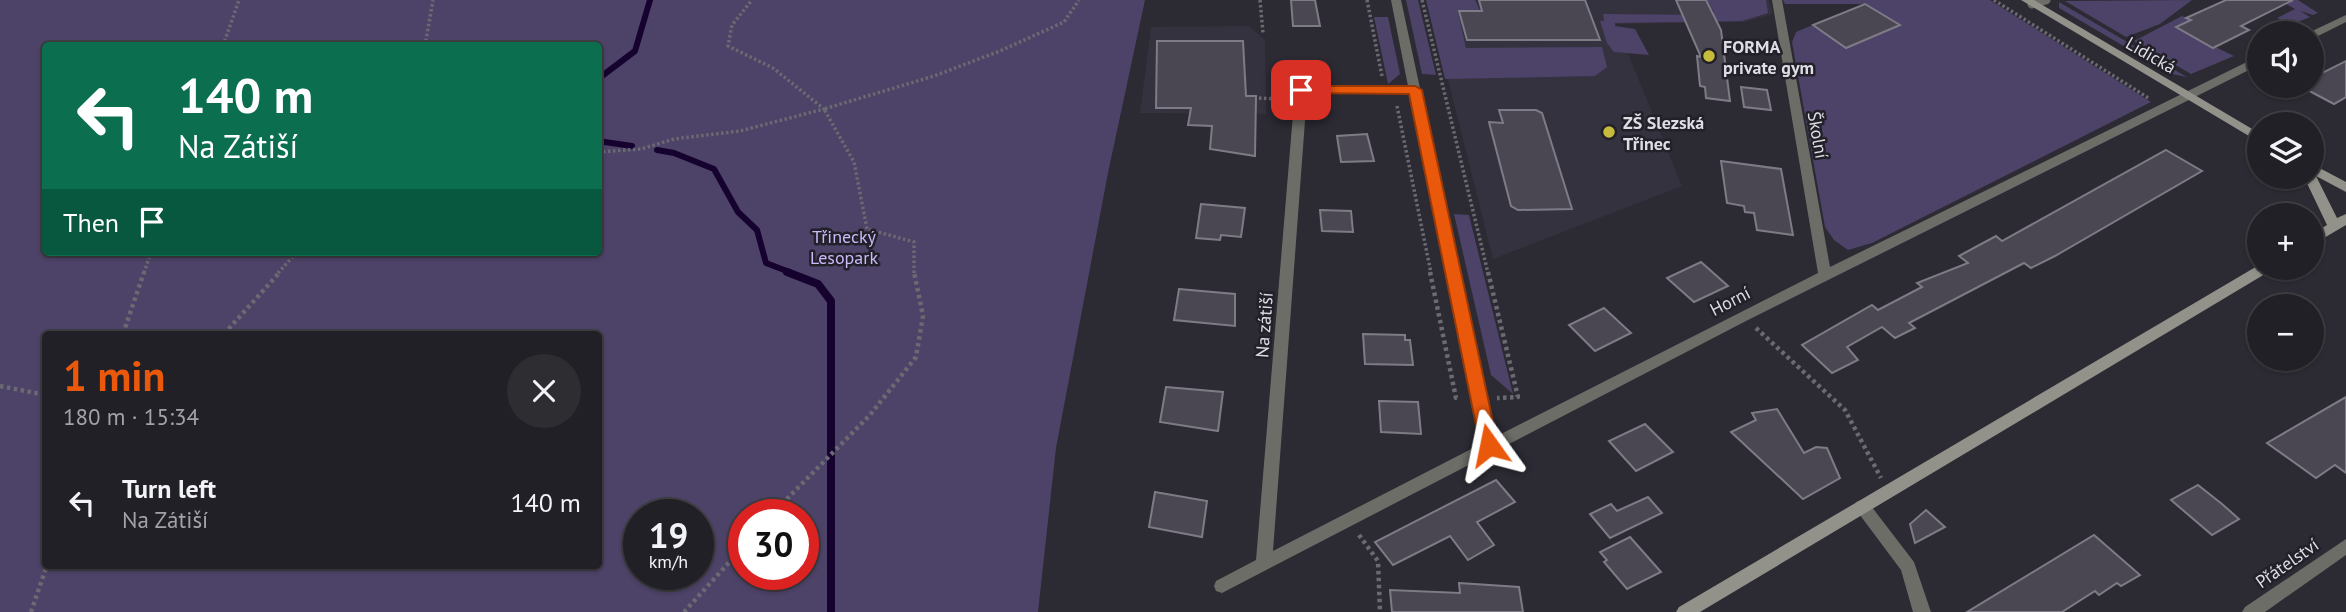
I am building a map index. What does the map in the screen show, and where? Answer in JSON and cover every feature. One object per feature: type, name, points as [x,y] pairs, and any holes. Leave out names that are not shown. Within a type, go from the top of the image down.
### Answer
[{"type":"main road","name":"Lidická","points":[[2029,2],[2247,131]]},
{"type":"main road","points":[[2324,175],[2346,188]]},
{"type":"main road","points":[[2318,189],[2340,223],[2324,233]]},
{"type":"main road","points":[[1685,612],[2247,279]]},
{"type":"street","points":[[1396,0],[1489,445]]},
{"type":"street","name":"Školní","points":[[1777,0],[1825,276]]},
{"type":"street","points":[[2324,29],[2346,18]]},
{"type":"street","name":"Horní","points":[[1222,586],[1489,445],[2247,67]]},
{"type":"street","name":"Na zátiší","points":[[1264,563],[1301,90],[1385,90]]},
{"type":"street","points":[[1385,90],[1415,90]]},
{"type":"street","points":[[1862,508],[1908,567],[1922,612]]},
{"type":"street","name":"Přátelství","points":[[2251,612],[2346,546]]},
{"type":"lane","points":[[2029,2],[2046,0]]},
{"type":"path","points":[[224,42],[239,0]]},
{"type":"path","points":[[426,42],[433,0]]},
{"type":"path","points":[[752,0],[732,25],[728,46],[773,68],[824,110],[853,162],[867,229],[914,242],[914,274],[923,316],[916,357],[870,415],[787,499]]},
{"type":"path","points":[[602,152],[641,149],[674,139],[740,131],[824,110],[934,76],[1000,51],[1064,22],[1079,0]]},
{"type":"path","points":[[1260,0],[1262,33]]},
{"type":"path","points":[[1367,0],[1385,90]]},
{"type":"path","points":[[1422,0],[1518,397]]},
{"type":"path","points":[[1993,0],[2151,99]]},
{"type":"path","points":[[124,331],[151,256]]},
{"type":"path","points":[[227,331],[293,256]]},
{"type":"path","points":[[1756,327],[1845,410],[1888,492]]},
{"type":"path","points":[[0,386],[42,394]]},
{"type":"path","points":[[1347,520],[1378,561],[1380,612]]},
{"type":"path","points":[[684,612],[728,563]]},
{"type":"path","points":[[31,612],[46,569]]},
{"type":"shaded area","name":"ZŠ Slezská Třinec","points":[[1428,0],[1769,0],[1773,14],[1744,22],[1616,24],[1682,186],[1493,259]]},
{"type":"shaded area","points":[[1249,26],[1265,40],[1266,114],[1140,113],[1151,27]]},
{"type":"green space","name":"Třinecký Lesopark","points":[[0,0],[1145,0],[1108,173],[1056,448],[1038,612],[0,612]]},
{"type":"green space","points":[[1406,0],[1418,0],[1436,75],[1422,74]]},
{"type":"green space","points":[[1426,0],[1475,0],[1480,11],[1458,12],[1466,48],[1602,47],[1607,67],[1595,76],[1445,79]]},
{"type":"green space","points":[[1707,0],[1766,0],[1768,13],[1742,21],[1615,23],[1615,26],[1635,29],[1649,55],[1614,52],[1607,43],[1600,21],[1604,21],[1603,14],[1710,15],[1714,12]]},
{"type":"green space","points":[[1783,0],[1990,0],[2151,102],[1872,243],[1848,250],[1834,240],[1825,227],[1792,42],[1796,32],[1863,4],[1785,4]]},
{"type":"green space","points":[[2192,0],[2160,24],[2126,37],[2065,1]]},
{"type":"green space","points":[[2279,0],[2298,0],[2318,13],[2313,15],[2300,11],[2310,17],[2300,21],[2283,21],[2277,18],[2295,9]]},
{"type":"green space","points":[[2059,2],[2187,77],[2172,74],[2159,67],[2059,8]]},
{"type":"green space","points":[[2182,16],[2191,20],[2176,28],[2234,56],[2191,74],[2134,41]]},
{"type":"green space","points":[[1374,17],[1388,17],[1400,74],[1388,84]]},
{"type":"green space","points":[[1454,214],[1469,215],[1513,394],[1491,375]]},
{"type":"building","points":[[1291,0],[1315,0],[1320,26],[1293,26]]},
{"type":"building","points":[[1479,0],[1585,0],[1600,40],[1467,40],[1459,11],[1482,11]]},
{"type":"building","points":[[1676,0],[1706,0],[1721,30],[1730,101],[1706,98],[1705,87],[1700,86],[1697,56],[1701,57]]},
{"type":"building","points":[[2226,0],[2293,0],[2247,21],[2241,26],[2247,31],[2213,48],[2176,27],[2191,20],[2186,18]]},
{"type":"building","points":[[1865,4],[1900,25],[1846,48],[1813,25]]},
{"type":"building","points":[[1157,41],[1243,41],[1246,96],[1256,96],[1255,156],[1210,149],[1212,126],[1188,125],[1191,108],[1156,108]]},
{"type":"building","points":[[2346,61],[2346,97],[2334,104],[2323,98],[2324,72]]},
{"type":"building","points":[[1741,87],[1767,90],[1771,110],[1744,107]]},
{"type":"building","points":[[1499,110],[1536,110],[1542,113],[1572,209],[1518,210],[1511,206],[1489,122],[1503,123]]},
{"type":"building","points":[[1367,134],[1374,161],[1341,162],[1337,136]]},
{"type":"building","points":[[2166,150],[2202,171],[2055,256],[2031,268],[2024,263],[1909,323],[1915,328],[1895,338],[1882,327],[1847,347],[1858,360],[1832,373],[1802,345],[1872,305],[1878,310],[1922,287],[1917,283],[1968,263],[1959,256],[1996,236],[2002,241]]},
{"type":"building","points":[[1721,161],[1781,169],[1793,235],[1757,230],[1754,213],[1745,212],[1744,206],[1727,203]]},
{"type":"building","points":[[1201,204],[1245,208],[1241,237],[1221,235],[1220,240],[1196,238]]},
{"type":"building","points":[[1320,210],[1351,211],[1353,232],[1322,231]]},
{"type":"building","points":[[1701,262],[1728,286],[1694,302],[1667,278]]},
{"type":"building","points":[[1179,289],[1235,294],[1235,326],[1174,320]]},
{"type":"building","points":[[1604,308],[1631,333],[1595,351],[1569,325]]},
{"type":"building","points":[[1363,334],[1405,335],[1405,340],[1410,340],[1413,365],[1365,364]]},
{"type":"building","points":[[1166,387],[1223,392],[1218,431],[1160,422]]},
{"type":"building","points":[[2346,397],[2346,473],[2335,465],[2316,478],[2267,443]]},
{"type":"building","points":[[1379,401],[1418,402],[1421,434],[1381,432]]},
{"type":"building","points":[[1777,409],[1804,453],[1816,447],[1827,448],[1840,478],[1803,499],[1731,432],[1756,420],[1752,413]]},
{"type":"building","points":[[1645,424],[1673,452],[1636,471],[1609,441]]},
{"type":"building","points":[[1496,480],[1515,502],[1477,522],[1494,545],[1468,560],[1450,536],[1393,565],[1375,542]]},
{"type":"building","points":[[2198,485],[2239,519],[2212,535],[2171,500]]},
{"type":"building","points":[[1155,492],[1207,501],[1202,537],[1149,527]]},
{"type":"building","points":[[1648,497],[1662,513],[1610,538],[1590,514],[1611,504],[1617,511]]},
{"type":"building","points":[[1926,510],[1945,527],[1915,543],[1910,524]]},
{"type":"building","points":[[2094,535],[2140,575],[2121,586],[2117,583],[2099,595],[2095,591],[2062,612],[1967,612]]},
{"type":"building","points":[[1630,537],[1661,572],[1627,589],[1604,562],[1607,560],[1600,552]]},
{"type":"building","points":[[1459,583],[1519,587],[1523,612],[1392,612],[1390,590],[1460,593]]},
{"type":"waterway","points":[[602,76],[635,51],[650,0]]},
{"type":"waterway","points":[[602,142],[632,146]]},
{"type":"waterway","points":[[657,150],[674,153],[714,169],[738,212],[757,230],[766,263],[792,273]]},
{"type":"waterway","points":[[787,272],[818,284],[831,301],[831,612]]},
{"type":"place","name":"FORMA private gym","points":[[1709,56]]},
{"type":"place","name":"ZŠ Slezská Třinec","points":[[1609,132]]},
{"type":"route","points":[[1301,90],[1415,90],[1489,445]]}]
